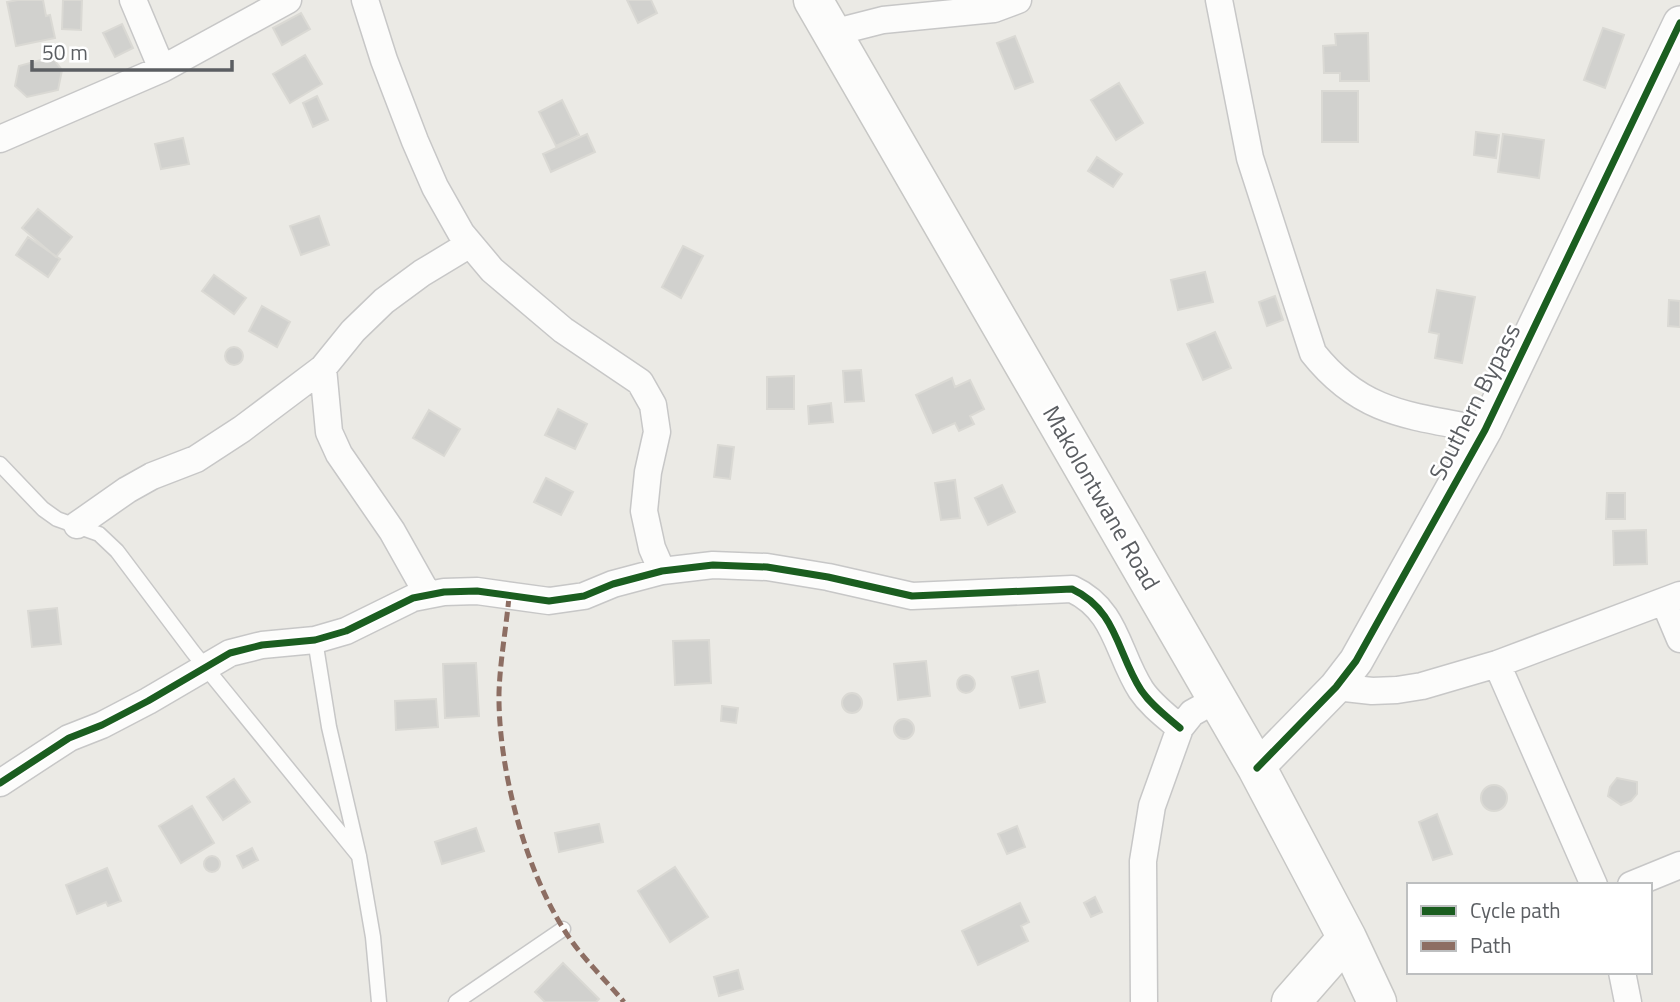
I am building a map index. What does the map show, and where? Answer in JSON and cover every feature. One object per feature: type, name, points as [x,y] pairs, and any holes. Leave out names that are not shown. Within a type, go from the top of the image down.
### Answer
[{"type":"main road","name":"Makolontwane Road","points":[[813,0],[1256,768],[1347,938],[1377,1002]]},
{"type":"main road","points":[[1291,1002],[1347,938]]},
{"type":"street","points":[[133,0],[162,69]]},
{"type":"street","points":[[0,139],[162,69],[288,0]]},
{"type":"street","points":[[365,0],[384,60],[435,187],[461,233],[492,270],[563,330],[640,382],[653,405],[657,432],[648,472],[644,511],[652,548],[662,570]]},
{"type":"street","points":[[832,33],[883,20],[959,6],[993,9],[1018,0]]},
{"type":"street","points":[[1219,0],[1250,158],[1313,353],[1327,372],[1379,407],[1485,429]]},
{"type":"street","name":"Southern Bypass","points":[[1256,768],[1336,687],[1356,661],[1485,429],[1671,63],[1680,23]]},
{"type":"street","points":[[76,525],[127,490],[210,451],[323,368],[353,331],[384,301],[422,273],[470,244]]},
{"type":"street","points":[[323,368],[329,432],[339,454],[392,531],[428,595]]},
{"type":"street","points":[[0,783],[69,738],[102,725],[148,701],[230,653],[262,645],[315,640],[346,631],[413,598],[444,592],[477,591],[550,601],[584,596],[613,584],[662,570],[713,565],[767,567],[828,577],[912,596],[1072,589],[1087,596],[1100,610],[1111,625],[1139,688],[1151,703],[1180,728]]},
{"type":"street","points":[[1336,687],[1373,691],[1422,686],[1497,664],[1672,598],[1680,639]]},
{"type":"street","points":[[1497,664],[1593,883]]},
{"type":"street","points":[[1144,1002],[1143,861],[1152,806],[1180,728],[1192,712],[1217,699]]},
{"type":"street","points":[[1636,883],[1680,865]]},
{"type":"street","points":[[1622,974],[1628,1002]]},
{"type":"lane","points":[[0,464],[43,509],[57,519],[99,534],[117,551],[205,667],[359,856]]},
{"type":"lane","points":[[315,640],[329,727],[359,856],[373,937],[379,1002]]},
{"type":"lane","points":[[456,1002],[563,929]]},
{"type":"building","points":[[43,0],[46,16],[50,15],[55,38],[16,46],[7,2]]},
{"type":"building","points":[[63,0],[82,0],[81,30],[62,29]]},
{"type":"building","points":[[627,0],[651,0],[657,13],[638,23]]},
{"type":"building","points":[[301,13],[310,29],[282,45],[273,28]]},
{"type":"building","points":[[122,24],[133,48],[115,57],[103,33]]},
{"type":"building","points":[[1603,28],[1624,35],[1605,88],[1584,80]]},
{"type":"building","points":[[1368,33],[1369,81],[1340,81],[1340,73],[1324,73],[1323,46],[1336,45],[1335,34]]},
{"type":"building","points":[[1015,36],[1033,82],[1015,89],[997,43]]},
{"type":"building","points":[[305,55],[322,84],[290,103],[273,74]]},
{"type":"building","points":[[52,57],[62,70],[58,90],[27,97],[15,86],[19,66]]},
{"type":"building","points":[[1119,83],[1143,123],[1116,140],[1091,100]]},
{"type":"building","points":[[1322,91],[1358,91],[1358,142],[1322,142]]},
{"type":"building","points":[[317,96],[328,120],[313,127],[303,103]]},
{"type":"building","points":[[562,100],[579,135],[556,146],[539,112]]},
{"type":"building","points":[[1476,132],[1499,135],[1496,158],[1474,155]]},
{"type":"building","points":[[587,134],[595,152],[551,172],[543,154]]},
{"type":"building","points":[[1503,134],[1544,140],[1539,178],[1498,172]]},
{"type":"building","points":[[183,138],[189,164],[161,169],[155,144]]},
{"type":"building","points":[[1097,157],[1122,174],[1113,187],[1088,171]]},
{"type":"building","points":[[38,209],[72,237],[56,257],[22,228]]},
{"type":"building","points":[[319,216],[329,245],[301,255],[290,226]]},
{"type":"building","points":[[28,237],[60,259],[48,277],[16,255]]},
{"type":"building","points":[[683,246],[703,256],[681,298],[662,287]]},
{"type":"building","points":[[1205,272],[1213,302],[1178,310],[1171,280]]},
{"type":"building","points":[[214,275],[246,298],[234,314],[202,291]]},
{"type":"building","points":[[1437,290],[1475,297],[1462,363],[1435,358],[1439,334],[1429,332]]},
{"type":"building","points":[[1275,296],[1283,320],[1267,326],[1259,302]]},
{"type":"building","points":[[1669,300],[1680,301],[1680,327],[1668,326]]},
{"type":"building","points":[[262,306],[290,322],[277,347],[249,331]]},
{"type":"building","points":[[1215,332],[1231,368],[1203,380],[1187,344]]},
{"type":"building","points":[[234,347],[240,350],[243,356],[240,362],[234,365],[228,362],[225,356],[228,350]]},
{"type":"building","points":[[861,370],[864,401],[845,402],[843,371]]},
{"type":"building","points":[[794,376],[794,409],[767,409],[767,377]]},
{"type":"building","points":[[952,378],[955,387],[970,380],[984,409],[970,416],[974,424],[959,431],[955,423],[933,433],[916,395]]},
{"type":"building","points":[[831,403],[833,422],[809,424],[808,406]]},
{"type":"building","points":[[558,409],[587,424],[575,449],[545,435]]},
{"type":"building","points":[[429,410],[460,429],[444,456],[413,438]]},
{"type":"building","points":[[718,445],[734,447],[730,479],[714,477]]},
{"type":"building","points":[[546,478],[573,492],[561,515],[534,502]]},
{"type":"building","points":[[955,480],[960,518],[941,520],[935,483]]},
{"type":"building","points":[[1002,485],[1015,512],[988,525],[975,498]]},
{"type":"building","points":[[1607,493],[1625,493],[1625,519],[1606,519]]},
{"type":"building","points":[[1646,530],[1647,564],[1614,565],[1613,531]]},
{"type":"building","points":[[57,608],[61,644],[32,647],[28,611]]},
{"type":"building","points":[[709,640],[711,683],[675,685],[673,641]]},
{"type":"building","points":[[926,661],[930,696],[898,700],[894,664]]},
{"type":"building","points":[[476,663],[479,716],[445,718],[443,664]]},
{"type":"building","points":[[1038,671],[1045,702],[1020,708],[1012,677]]},
{"type":"building","points":[[966,675],[972,678],[975,684],[972,690],[966,693],[960,690],[957,684],[960,678]]},
{"type":"building","points":[[848,693],[856,693],[862,703],[856,713],[848,713],[842,707],[842,699]]},
{"type":"building","points":[[436,699],[438,727],[396,730],[395,701]]},
{"type":"building","points":[[722,706],[738,708],[736,723],[721,721]]},
{"type":"building","points":[[904,719],[911,722],[914,729],[911,736],[904,739],[897,736],[894,729],[897,722]]},
{"type":"building","points":[[1617,778],[1637,782],[1637,794],[1631,801],[1621,805],[1608,796],[1610,787]]},
{"type":"building","points":[[234,779],[250,802],[223,820],[207,797]]},
{"type":"building","points":[[1494,785],[1503,789],[1507,798],[1503,807],[1494,811],[1485,807],[1481,798],[1485,789]]},
{"type":"building","points":[[192,806],[214,843],[181,863],[159,826]]},
{"type":"building","points":[[1437,814],[1452,854],[1433,860],[1419,822]]},
{"type":"building","points":[[599,824],[603,842],[559,852],[555,833]]},
{"type":"building","points":[[1017,826],[1025,847],[1007,854],[998,834]]},
{"type":"building","points":[[476,828],[484,851],[442,864],[435,842]]},
{"type":"building","points":[[252,848],[258,860],[243,868],[237,856]]},
{"type":"building","points":[[209,856],[215,856],[220,864],[218,870],[209,872],[204,867],[204,861]]},
{"type":"building","points":[[675,867],[708,917],[670,942],[638,891]]},
{"type":"building","points":[[107,868],[121,901],[108,906],[106,902],[77,914],[66,885]]},
{"type":"building","points":[[1095,897],[1102,912],[1091,917],[1084,903]]},
{"type":"building","points":[[1020,903],[1029,922],[1021,926],[1028,941],[978,965],[962,931]]},
{"type":"building","points":[[563,963],[599,999],[596,1002],[545,1002],[535,992]]},
{"type":"building","points":[[738,970],[743,989],[719,996],[714,977]]},
{"type":"marked path","points":[[509,597],[499,693],[503,752],[516,815],[536,875],[563,928],[584,957],[624,1002]]},
{"type":"cycle path","points":[[1257,768],[1336,687],[1356,661],[1485,430],[1680,23]]},
{"type":"cycle path","points":[[0,783],[69,738],[102,725],[148,701],[230,653],[262,645],[315,640],[346,631],[413,598],[444,592],[477,591],[549,601],[584,596],[613,584],[662,571],[713,565],[767,567],[828,577],[912,596],[1072,589],[1098,608],[1107,620],[1141,690],[1180,728]]}]
